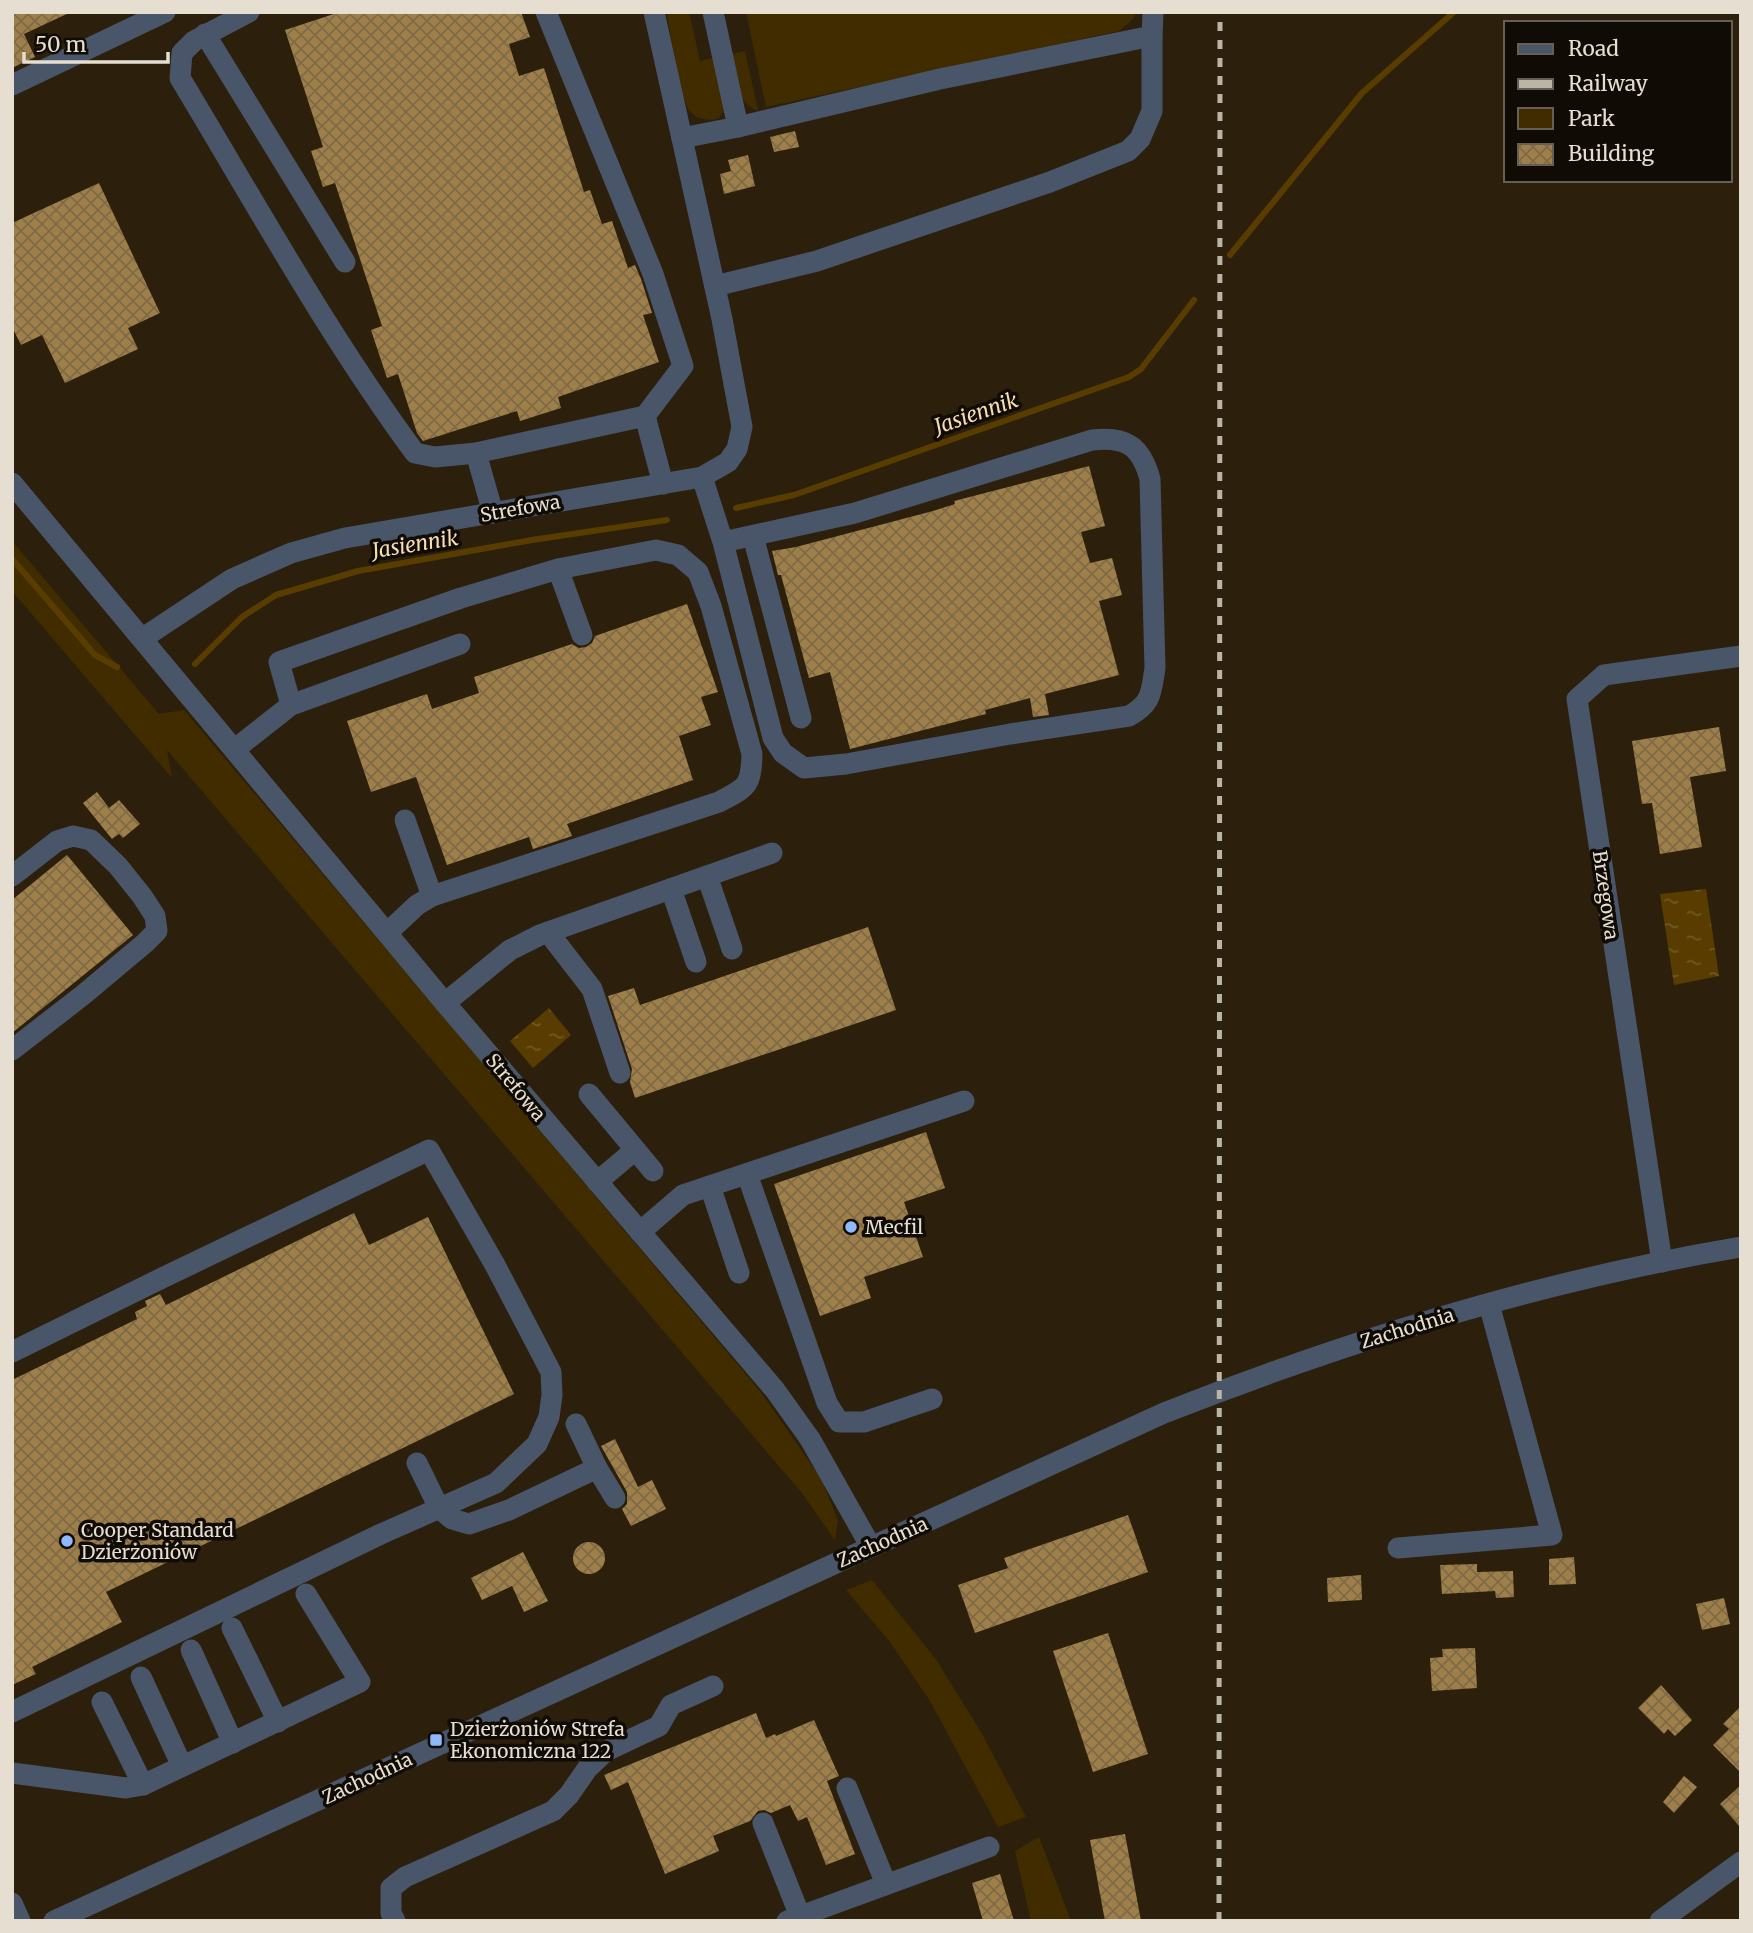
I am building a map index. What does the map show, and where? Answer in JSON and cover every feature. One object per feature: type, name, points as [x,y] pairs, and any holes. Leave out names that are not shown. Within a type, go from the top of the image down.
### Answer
[{"type":"street","points":[[12,85],[164,12]]},
{"type":"street","points":[[249,12],[194,41],[182,53],[180,78],[320,310],[384,410],[415,453],[435,457],[476,453],[645,416],[683,366],[653,274],[546,12]]},
{"type":"street","name":"Strefowa","points":[[143,638],[232,579],[291,554],[345,538],[702,477],[728,462],[737,449],[742,427],[722,319],[654,12]]},
{"type":"street","points":[[713,12],[738,127]]},
{"type":"street","points":[[715,286],[817,261],[1050,182],[1128,151],[1140,139],[1152,111],[1153,12]]},
{"type":"street","points":[[205,34],[345,262]]},
{"type":"street","points":[[682,138],[940,79],[1152,36]]},
{"type":"street","points":[[645,416],[663,484]]},
{"type":"street","points":[[702,477],[723,542],[773,738],[783,753],[804,768],[846,764],[1010,734],[1129,716],[1143,708],[1151,696],[1156,668],[1150,479],[1145,463],[1136,449],[1123,442],[1108,438],[1092,440],[855,513],[723,542]]},
{"type":"street","points":[[476,453],[493,513]]},
{"type":"street","name":"Strefowa","points":[[12,483],[445,1003],[775,1390],[810,1439],[871,1547]]},
{"type":"street","points":[[753,536],[802,718]]},
{"type":"street","points":[[291,705],[279,662],[461,598],[558,569],[656,550],[678,555],[698,572],[711,606],[752,754],[751,777],[743,789],[719,802],[432,896],[417,905],[387,933]]},
{"type":"street","points":[[558,569],[582,635]]},
{"type":"street","points":[[235,749],[291,705],[460,644]]},
{"type":"street","name":"Brzegowa","points":[[1662,1262],[1577,699],[1604,675],[1741,656]]},
{"type":"street","points":[[405,820],[432,896]]},
{"type":"street","points":[[12,876],[57,841],[73,836],[91,840],[118,866],[142,896],[155,916],[157,931],[83,995],[12,1050]]},
{"type":"street","points":[[445,1003],[510,950],[548,932],[772,853]]},
{"type":"street","points":[[707,876],[732,949]]},
{"type":"street","points":[[671,889],[696,962]]},
{"type":"street","points":[[548,932],[592,989],[620,1073]]},
{"type":"street","points":[[589,1094],[653,1171]]},
{"type":"street","points":[[640,1231],[682,1195],[964,1101]]},
{"type":"street","points":[[12,1352],[429,1150],[495,1265],[547,1364],[551,1372],[552,1395],[549,1417],[537,1444],[496,1483],[353,1547],[12,1712]]},
{"type":"street","points":[[597,1182],[635,1150]]},
{"type":"street","points":[[747,1174],[827,1403],[839,1422],[864,1422],[932,1399]]},
{"type":"street","points":[[710,1186],[739,1273]]},
{"type":"street","name":"Zachodnia","points":[[54,1921],[1175,1408],[1341,1348],[1489,1304],[1662,1262],[1741,1247]]},
{"type":"street","points":[[1398,1548],[1552,1535],[1489,1304]]},
{"type":"street","points":[[576,1424],[615,1498]]},
{"type":"street","points":[[417,1463],[439,1508],[452,1519],[468,1524],[509,1510],[597,1468]]},
{"type":"street","points":[[12,1773],[126,1788],[143,1785],[360,1682],[306,1594]]},
{"type":"street","points":[[232,1628],[278,1722]]},
{"type":"street","points":[[191,1650],[233,1744]]},
{"type":"street","points":[[141,1676],[182,1766]]},
{"type":"street","points":[[395,1921],[391,1913],[391,1888],[405,1877],[553,1811],[569,1795],[587,1769],[606,1751],[659,1726],[671,1705],[713,1686]]},
{"type":"street","points":[[102,1702],[143,1785]]},
{"type":"street","points":[[847,1788],[886,1885]]},
{"type":"street","points":[[763,1823],[793,1918],[989,1847]]},
{"type":"street","points":[[1660,1921],[1741,1862]]},
{"type":"street","points":[[12,1903],[20,1921]]},
{"type":"green space","points":[[666,12],[689,12],[700,61],[713,58],[724,110],[719,118],[698,118],[689,110],[679,79]]},
{"type":"green space","points":[[746,12],[1137,12],[1119,31],[766,107]]},
{"type":"green space","points":[[745,51],[758,111],[744,101],[737,87],[732,54]]},
{"type":"green space","points":[[12,541],[159,714],[184,710],[760,1391],[822,1480],[838,1521],[835,1540],[802,1493],[167,750],[172,778],[12,591]]},
{"type":"green space","points":[[872,1580],[935,1658],[981,1732],[1026,1817],[998,1827],[930,1701],[890,1642],[846,1590]]},
{"type":"green space","points":[[1039,1837],[1071,1921],[1031,1921],[1015,1851]]},
{"type":"water","points":[[1706,889],[1719,976],[1674,985],[1660,894]]},
{"type":"water","points":[[549,1008],[571,1035],[533,1068],[510,1041]]},
{"type":"building","points":[[12,12],[71,12],[24,34],[35,57],[12,68]]},
{"type":"building","points":[[340,12],[521,12],[530,37],[509,44],[519,76],[544,68],[584,192],[590,190],[602,224],[612,221],[628,268],[635,265],[641,279],[652,313],[643,315],[659,362],[558,397],[561,408],[520,421],[517,411],[423,441],[417,433],[398,374],[387,378],[371,330],[382,326],[335,183],[323,187],[311,151],[323,147],[285,30]]},
{"type":"building","points":[[795,131],[799,147],[774,152],[770,137]]},
{"type":"building","points":[[748,155],[755,186],[724,194],[720,174],[731,171],[728,160]]},
{"type":"building","points":[[99,183],[160,313],[128,328],[138,349],[65,383],[42,335],[21,345],[12,327],[12,223]]},
{"type":"building","points":[[1089,466],[1105,526],[1081,532],[1090,563],[1112,558],[1122,595],[1099,601],[1119,675],[1045,694],[1049,715],[1033,717],[1030,698],[985,710],[986,714],[850,749],[830,672],[809,678],[772,551],[933,511],[955,504],[954,501]]},
{"type":"building","points":[[687,604],[718,692],[701,697],[711,725],[679,736],[693,780],[567,824],[572,836],[533,849],[529,837],[447,865],[416,777],[371,792],[347,721],[427,694],[432,709],[479,693],[474,677],[572,644],[579,648],[586,647],[592,643],[595,636]]},
{"type":"building","points":[[1719,727],[1726,771],[1690,777],[1702,847],[1660,854],[1652,803],[1642,804],[1632,741]]},
{"type":"building","points":[[97,792],[109,808],[119,800],[140,824],[123,838],[119,834],[112,839],[83,803]]},
{"type":"building","points":[[67,855],[133,935],[12,1033],[12,900]]},
{"type":"building","points":[[868,927],[896,1010],[635,1098],[630,1082],[632,1069],[608,996],[634,988],[640,1005]]},
{"type":"building","name":"Mecfil","points":[[926,1132],[945,1188],[904,1202],[923,1257],[864,1277],[871,1298],[820,1316],[774,1184]]},
{"type":"building","points":[[354,1213],[369,1245],[428,1217],[514,1394],[106,1592],[122,1622],[32,1667],[36,1674],[12,1685],[12,1380],[137,1319],[135,1312],[147,1306],[145,1301],[160,1294],[166,1305]]},
{"type":"building","points":[[615,1439],[638,1487],[652,1480],[666,1509],[631,1526],[622,1509],[627,1504],[627,1492],[601,1446]]},
{"type":"building","points":[[1128,1515],[1148,1572],[975,1633],[958,1585],[1008,1568],[1004,1558]]},
{"type":"building","points":[[589,1542],[600,1547],[605,1558],[600,1569],[589,1574],[578,1569],[573,1558],[578,1547]]},
{"type":"building","points":[[523,1552],[548,1601],[524,1612],[512,1586],[482,1600],[471,1578]]},
{"type":"building","points":[[1574,1557],[1576,1584],[1549,1585],[1549,1559]]},
{"type":"building","points":[[1477,1564],[1477,1572],[1513,1571],[1514,1597],[1496,1598],[1495,1591],[1442,1594],[1440,1565]]},
{"type":"building","points":[[1361,1575],[1362,1600],[1328,1602],[1327,1578]]},
{"type":"building","points":[[1724,1598],[1730,1624],[1702,1630],[1696,1604]]},
{"type":"building","points":[[1108,1633],[1148,1754],[1093,1772],[1053,1651]]},
{"type":"building","points":[[1475,1648],[1477,1688],[1432,1691],[1430,1658],[1443,1657],[1442,1649]]},
{"type":"building","points":[[1661,1685],[1692,1720],[1675,1736],[1668,1729],[1664,1734],[1638,1708]]},
{"type":"building","points":[[1741,1706],[1741,1773],[1713,1745],[1729,1729],[1723,1724]]},
{"type":"building","points":[[756,1713],[766,1738],[814,1720],[839,1776],[827,1781],[855,1854],[826,1865],[807,1817],[798,1821],[790,1805],[771,1813],[758,1811],[750,1821],[713,1836],[719,1851],[665,1874],[628,1782],[611,1790],[604,1775]]},
{"type":"building","points":[[1684,1776],[1697,1787],[1674,1813],[1663,1802]]},
{"type":"building","points":[[1741,1785],[1741,1828],[1720,1804]]},
{"type":"building","points":[[1125,1834],[1141,1921],[1105,1921],[1090,1840]]},
{"type":"building","points":[[1000,1874],[1014,1921],[983,1921],[972,1883]]},
{"type":"waterway","name":"Jasiennik","points":[[1230,255],[1362,93],[1454,12]]},
{"type":"waterway","name":"Jasiennik","points":[[736,508],[794,495],[1129,377],[1141,369],[1194,300]]},
{"type":"waterway","name":"Jasiennik","points":[[195,664],[242,617],[276,595],[358,571],[532,540],[667,520]]},
{"type":"waterway","name":"Jasiennik","points":[[12,559],[95,655],[117,667]]},
{"type":"railway","points":[[1219,1921],[1220,12]]},
{"type":"place","name":"Mecfil","points":[[851,1227]]},
{"type":"place","name":"Cooper Standard Dzierżoniów","points":[[67,1541]]},
{"type":"place","name":"Dzierżoniów Strefa Ekonomiczna 122","points":[[436,1740]]}]
